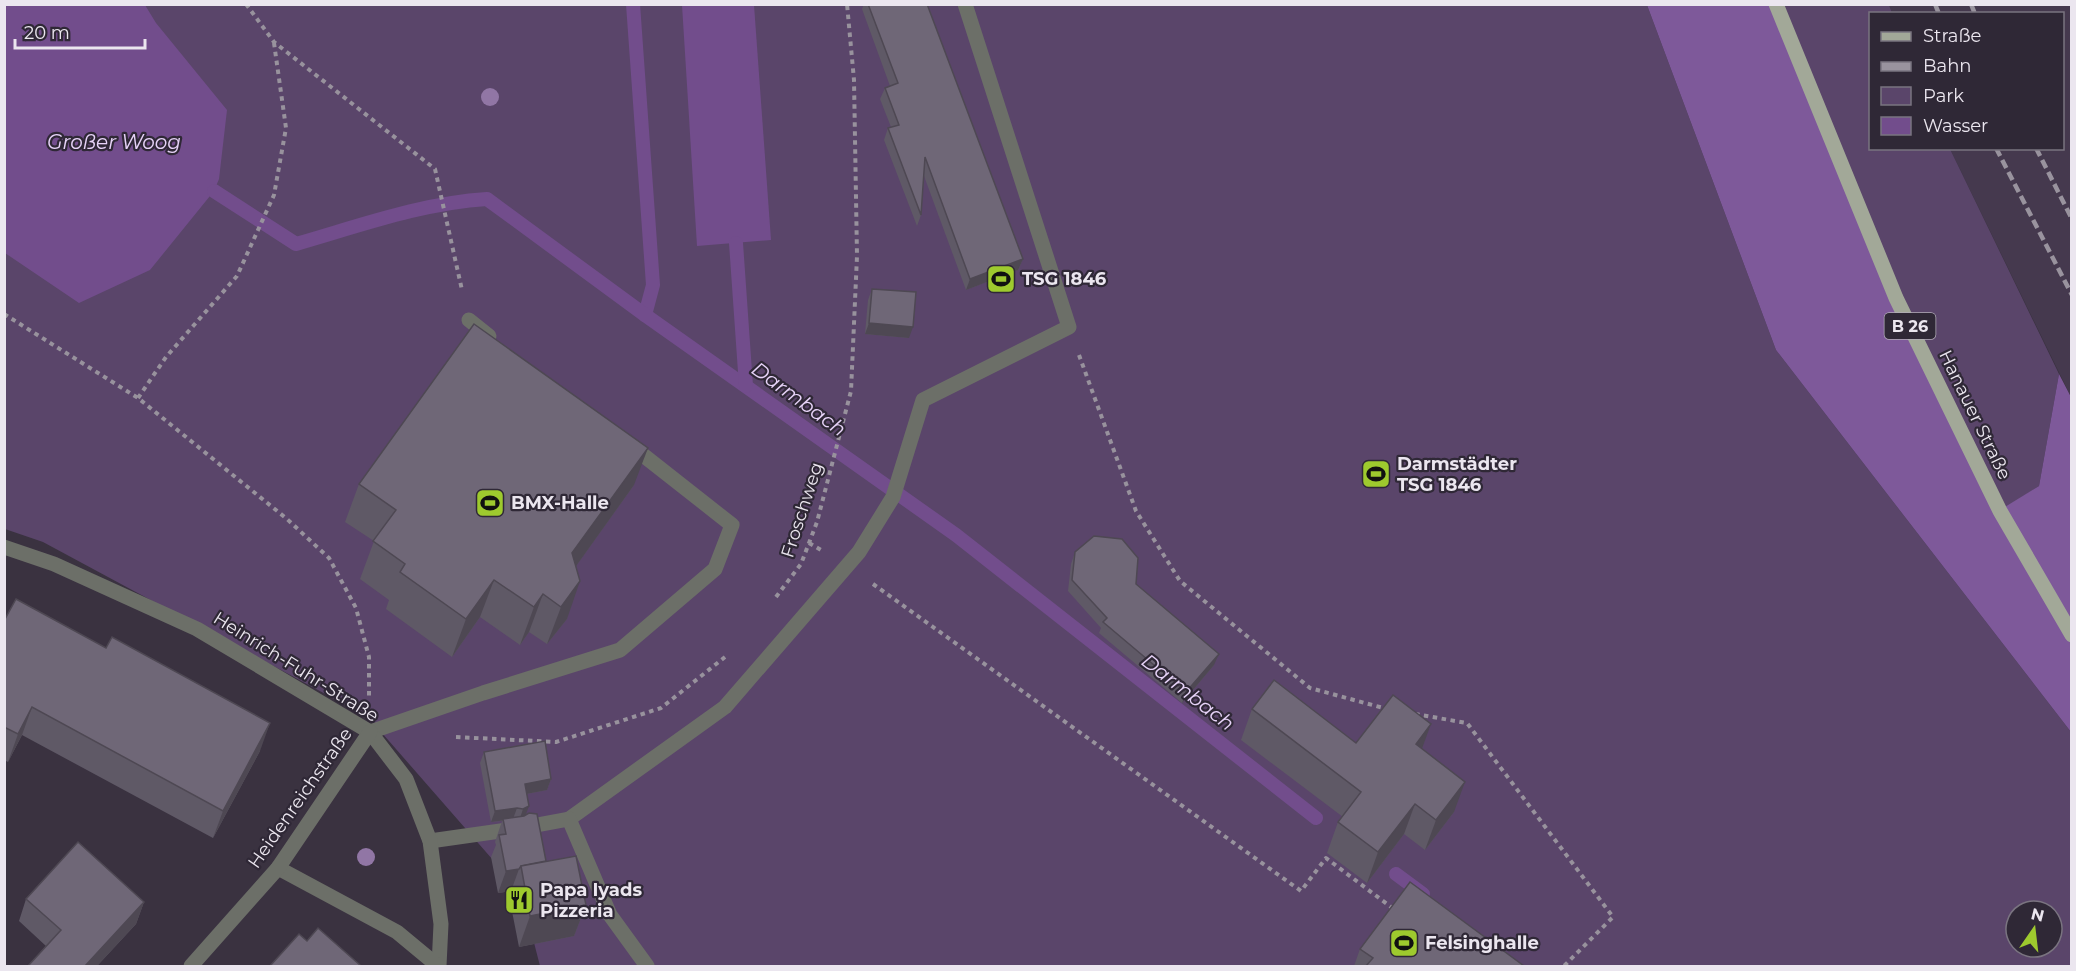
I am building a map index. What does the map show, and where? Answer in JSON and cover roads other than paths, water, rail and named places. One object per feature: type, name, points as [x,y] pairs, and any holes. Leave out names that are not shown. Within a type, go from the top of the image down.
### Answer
[{"type":"main road","name":"Hanauer Straße","points":[[1776,4],[1896,298],[2000,511],[2072,635]]},
{"type":"street","points":[[430,841],[569,819],[724,707],[859,552],[893,497],[923,400],[1069,327],[965,4]]},
{"type":"street","points":[[469,320],[497,342]]},
{"type":"street","points":[[370,732],[483,693],[620,650],[715,569],[732,525],[620,437]]},
{"type":"street","name":"Heinrich-Fuhr-Straße","points":[[4,547],[54,564],[197,629],[370,732],[406,779],[430,841],[441,924],[439,966]]},
{"type":"street","name":"Heidenreichstraße","points":[[191,966],[278,868],[370,732]]},
{"type":"street","points":[[569,819],[610,915],[647,966]]},
{"type":"street","name":"Heinrich-Fuhr-Straße","points":[[278,868],[397,932],[439,966]]},
{"type":"water","name":"Großer Woog","points":[[4,5],[145,5],[156,23],[227,110],[219,179],[214,191],[150,270],[79,303],[5,253]]},
{"type":"water","points":[[682,5],[754,5],[771,240],[697,246]]},
{"type":"waterway","points":[[633,4],[653,285],[645,315]]},
{"type":"waterway","name":"Darmbach","points":[[214,191],[296,244],[415,210],[487,199],[645,315],[956,535],[1316,818]]},
{"type":"waterway","points":[[736,243],[746,386]]},
{"type":"waterway","name":"Darmbach","points":[[1396,874],[1423,894]]},
{"type":"railway","points":[[1935,4],[1938,12]]},
{"type":"railway","points":[[1971,4],[1974,12]]},
{"type":"railway","points":[[1997,150],[2072,295]]},
{"type":"railway","points":[[2037,150],[2072,219]]},
{"type":"place","name":"TSG 1846","points":[[1001,279]]},
{"type":"place","name":"Darmstädter TSG 1846","points":[[1376,474]]},
{"type":"place","name":"BMX-Halle","points":[[490,503]]},
{"type":"place","name":"Papa Iyads Pizzeria","points":[[519,900]]},
{"type":"place","name":"Felsinghalle","points":[[1404,943]]}]
